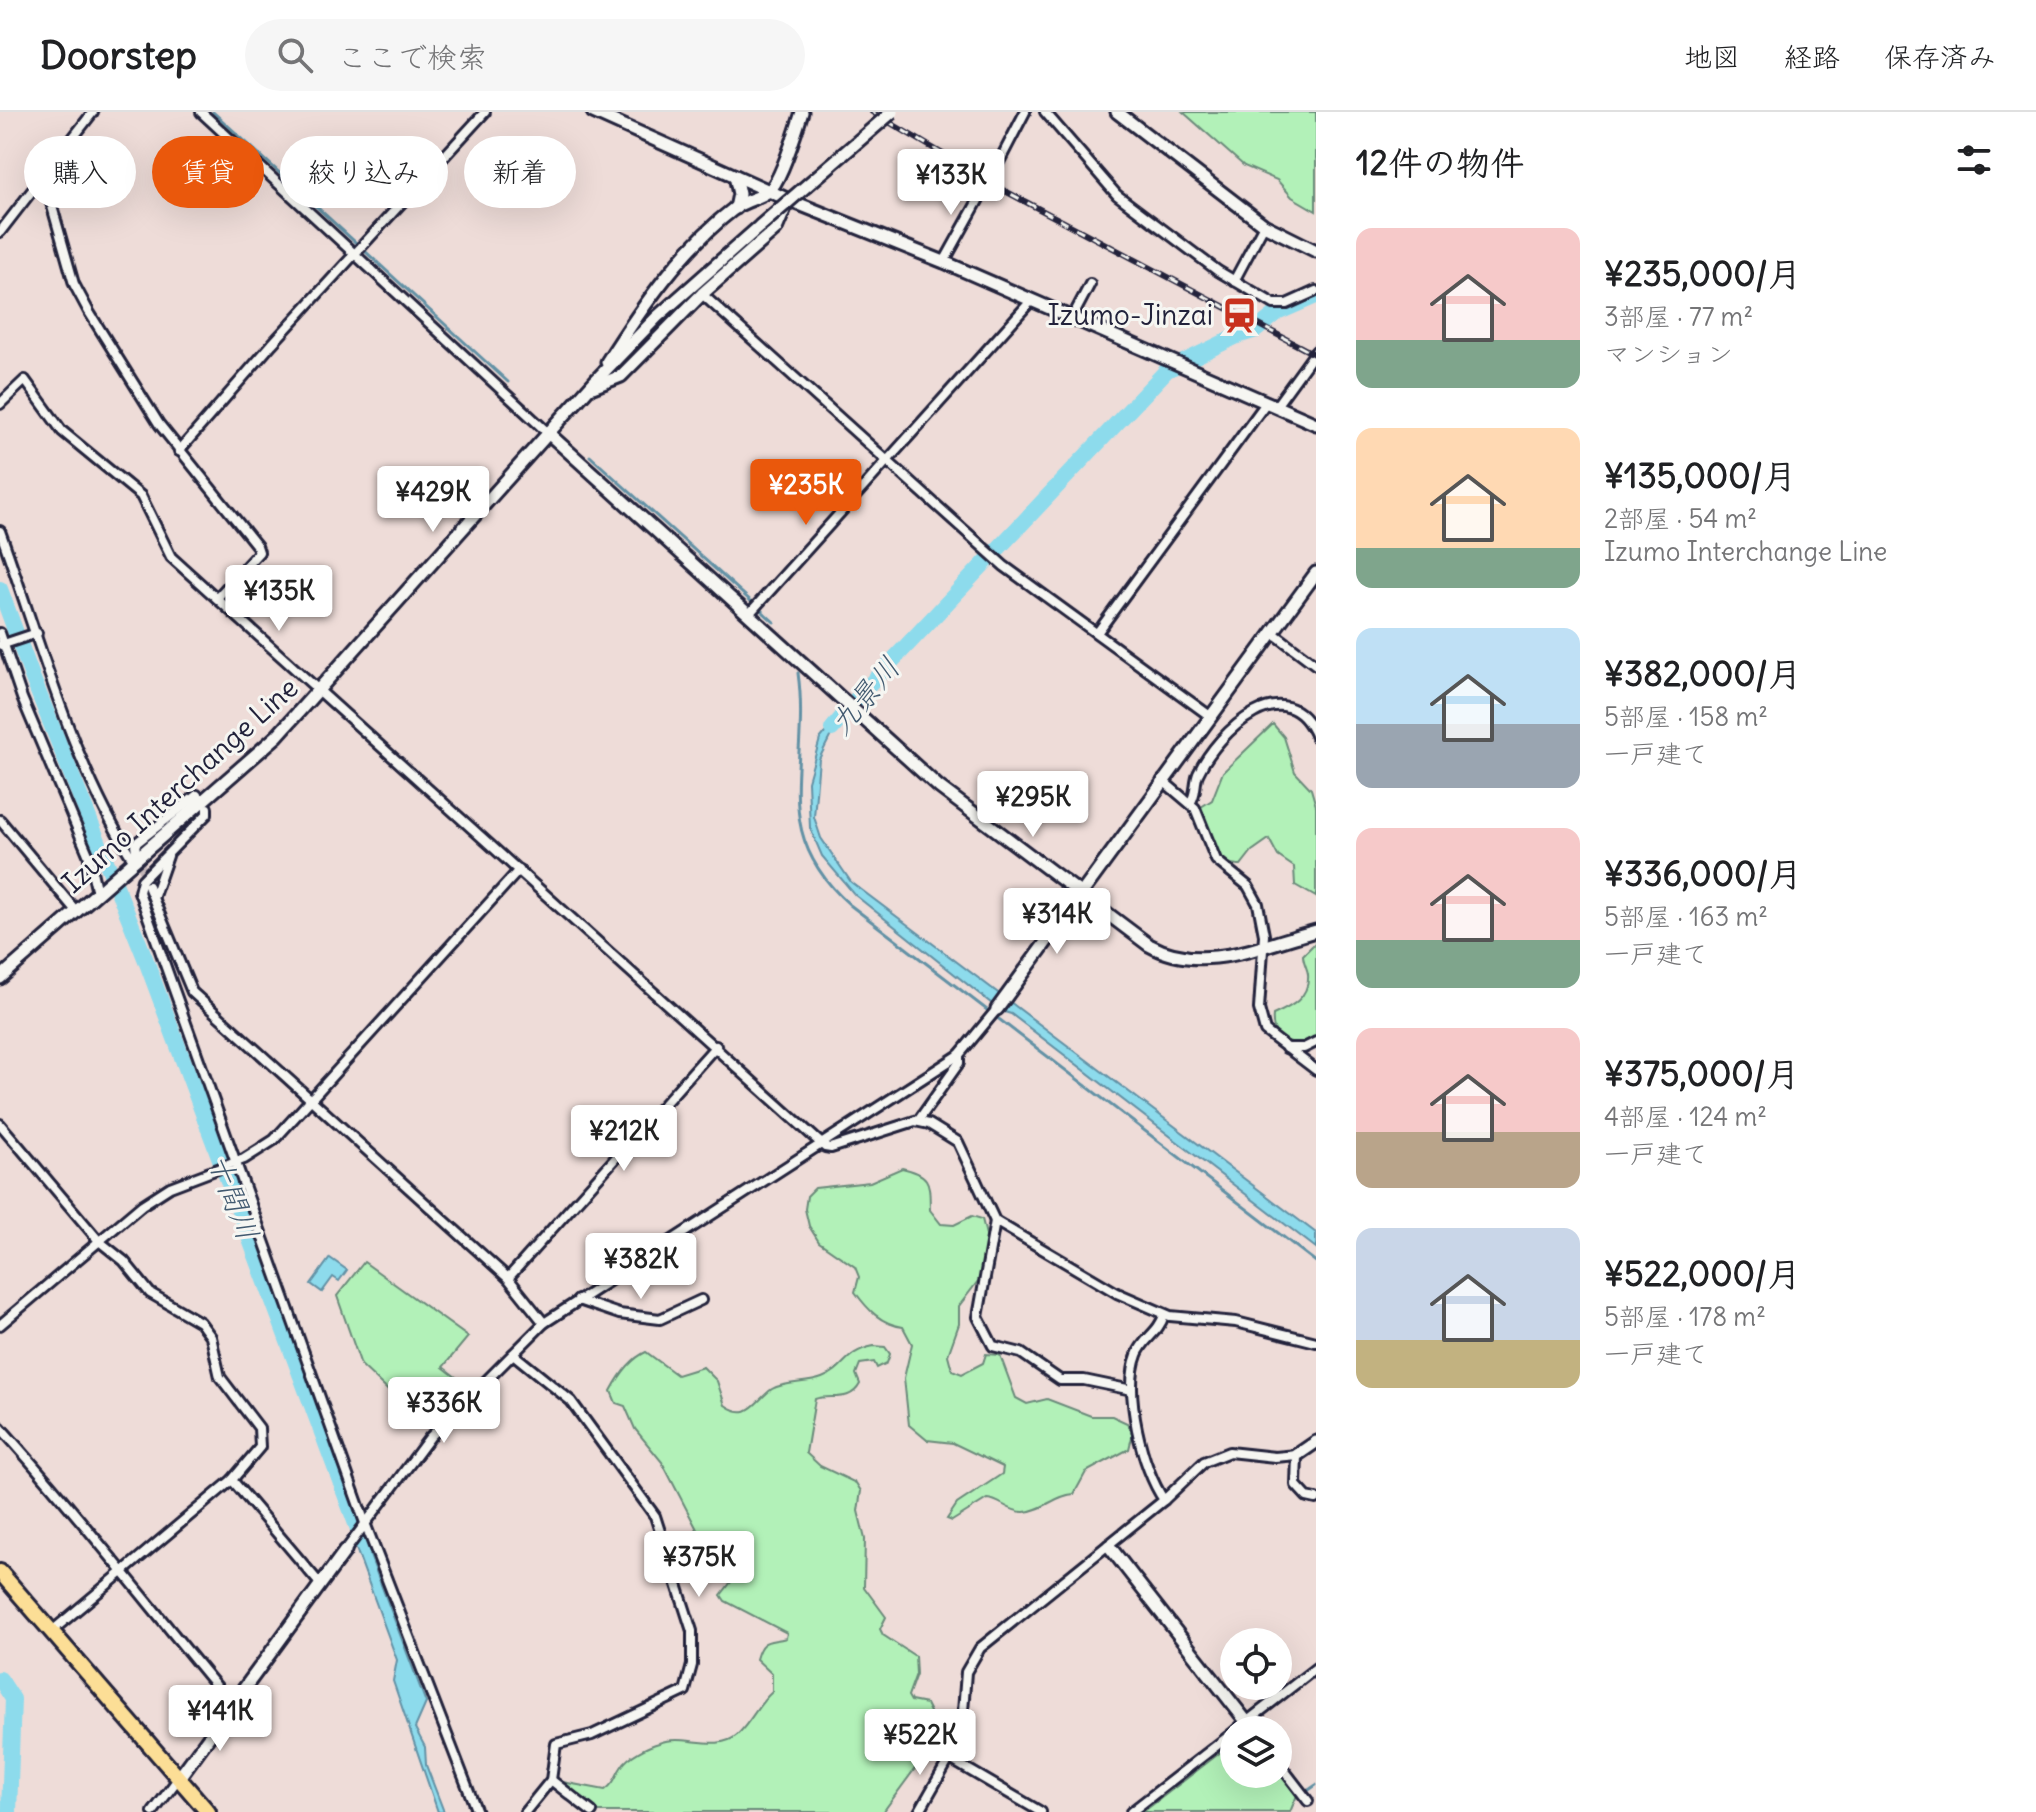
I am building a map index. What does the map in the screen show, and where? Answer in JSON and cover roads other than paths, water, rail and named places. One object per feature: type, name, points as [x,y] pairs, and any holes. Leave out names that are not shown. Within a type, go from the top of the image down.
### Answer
[{"type":"highway","points":[[0,1572],[208,1812]]},
{"type":"main road","points":[[593,112],[789,200],[944,262],[1316,424]]},
{"type":"main road","points":[[592,384],[649,298],[736,208],[770,190],[796,135],[802,112]]},
{"type":"main road","name":"Izumo Interchange Line","points":[[0,978],[133,859],[241,770],[320,691],[592,384],[685,291],[892,112]]},
{"type":"main road","points":[[1117,112],[1264,225],[1316,251]]},
{"type":"main road","points":[[735,176],[739,194],[736,208]]},
{"type":"main road","points":[[592,384],[621,376],[702,294],[776,229],[789,200]]},
{"type":"main road","points":[[547,432],[948,795],[1149,945],[1169,954],[1214,958],[1316,931]]},
{"type":"main road","points":[[994,1013],[1161,780],[1316,573]]},
{"type":"main road","points":[[1297,1455],[1316,1442]]},
{"type":"main road","points":[[1109,1546],[1242,1716]]},
{"type":"main road","points":[[178,1779],[345,1551]]},
{"type":"street","points":[[75,136],[93,112]]},
{"type":"street","points":[[201,112],[547,432]]},
{"type":"street","points":[[179,451],[272,344],[485,112]]},
{"type":"street","points":[[998,164],[1025,112]]},
{"type":"street","points":[[1045,112],[1117,195],[1234,281],[1279,305],[1316,291]]},
{"type":"street","points":[[944,262],[985,188]]},
{"type":"street","points":[[0,232],[24,203]]},
{"type":"street","points":[[52,208],[74,284],[159,424],[259,552],[217,598]]},
{"type":"street","points":[[1234,281],[1264,225]]},
{"type":"street","points":[[1072,318],[1090,284]]},
{"type":"street","points":[[702,294],[999,562],[1210,716]]},
{"type":"street","points":[[749,614],[1031,301]]},
{"type":"street","points":[[1097,633],[1271,405],[1316,351]]},
{"type":"street","points":[[0,404],[25,380],[62,431],[141,496],[171,557],[823,1144],[831,1148],[918,1121],[959,1063],[959,1055]]},
{"type":"street","points":[[0,531],[35,634],[105,809],[133,859]]},
{"type":"street","points":[[1272,632],[1316,665]]},
{"type":"street","points":[[0,633],[22,698],[88,854],[100,891]]},
{"type":"street","points":[[4,644],[35,634]]},
{"type":"street","points":[[1190,803],[1199,772],[1223,740],[1252,712],[1278,704],[1289,706],[1307,720],[1316,737]]},
{"type":"street","points":[[1161,780],[1190,803],[1200,816],[1216,860],[1248,886],[1258,904],[1263,945],[1260,1019],[1268,1035],[1316,1070]]},
{"type":"street","points":[[133,859],[135,844],[197,795]]},
{"type":"street","points":[[207,808],[207,814],[142,880],[139,892],[364,1525],[477,1812]]},
{"type":"street","points":[[0,820],[76,911]]},
{"type":"street","points":[[154,901],[156,883],[171,851]]},
{"type":"street","points":[[0,1325],[142,1205],[170,1187],[236,1163],[274,1140],[519,870]]},
{"type":"street","points":[[148,886],[192,992],[508,1278],[544,1323]]},
{"type":"street","points":[[345,1551],[430,1437],[544,1323],[959,1055],[994,1013]]},
{"type":"street","points":[[1286,1048],[1304,1048],[1316,1042]]},
{"type":"street","points":[[508,1278],[716,1046]]},
{"type":"street","points":[[918,1121],[958,1142],[995,1221],[1124,1297],[1164,1315],[1236,1322],[1316,1342]]},
{"type":"street","points":[[0,1124],[99,1241],[124,1261],[160,1301],[185,1310],[211,1337],[220,1377],[259,1428],[260,1447],[232,1480],[52,1631]]},
{"type":"street","points":[[995,1221],[978,1317],[993,1346],[1021,1353],[1060,1380],[1078,1379],[1132,1390]]},
{"type":"street","points":[[578,1300],[619,1314],[660,1319],[701,1300]]},
{"type":"street","points":[[1164,1315],[1158,1330],[1138,1351],[1132,1390],[1143,1451],[1164,1500]]},
{"type":"street","points":[[513,1354],[571,1401],[650,1508],[662,1533],[692,1638],[690,1679],[685,1691],[592,1735],[556,1744],[551,1780],[525,1812]]},
{"type":"street","points":[[0,1427],[77,1513],[121,1572],[233,1706]]},
{"type":"street","points":[[919,1812],[952,1760],[961,1738],[966,1672],[980,1648],[1109,1546],[1164,1500],[1196,1468],[1220,1455],[1297,1455],[1296,1485],[1307,1497],[1316,1499]]},
{"type":"street","points":[[232,1480],[321,1585]]},
{"type":"street","points":[[1261,1716],[1316,1668]]},
{"type":"street","points":[[1131,1812],[1220,1743]]},
{"type":"street","points":[[952,1760],[1041,1812]]},
{"type":"street","points":[[153,1812],[178,1779]]},
{"type":"street","points":[[551,1780],[592,1812]]},
{"type":"street","points":[[1292,1780],[1303,1795]]},
{"type":"water","points":[[844,710],[848,713],[835,727],[819,759],[814,817],[821,838],[851,882],[1316,1233],[1316,1248],[1011,1014],[1001,1011],[855,895],[822,856],[810,828],[808,781],[820,739]]},
{"type":"water","points":[[330,1258],[347,1270],[339,1281],[333,1277],[322,1292],[311,1284]]},
{"type":"water","points":[[361,1532],[426,1703],[415,1728],[425,1747],[426,1765],[444,1812],[438,1812],[393,1681],[397,1660],[354,1543]]},
{"type":"waterway","points":[[213,112],[508,382]]},
{"type":"waterway","name":"九景川","points":[[832,729],[860,695],[1167,370],[1256,330],[1277,313],[1316,296]]},
{"type":"waterway","points":[[590,456],[774,622]]},
{"type":"waterway","name":"十間川","points":[[0,589],[145,958],[365,1548]]},
{"type":"waterway","points":[[798,673],[801,707],[797,796],[800,823],[808,850],[824,877],[850,905],[1316,1262]]},
{"type":"waterway","points":[[0,1679],[13,1699],[9,1812]]},
{"type":"waterway","points":[[1303,1794],[1316,1785]]},
{"type":"tunnel","points":[[985,188],[998,164]]},
{"type":"tunnel","points":[[137,853],[148,886]]},
{"type":"railway","points":[[872,112],[1007,192],[1316,355]]},
{"type":"place","name":"Izumo-Jinzai","points":[[1239,315]]}]
